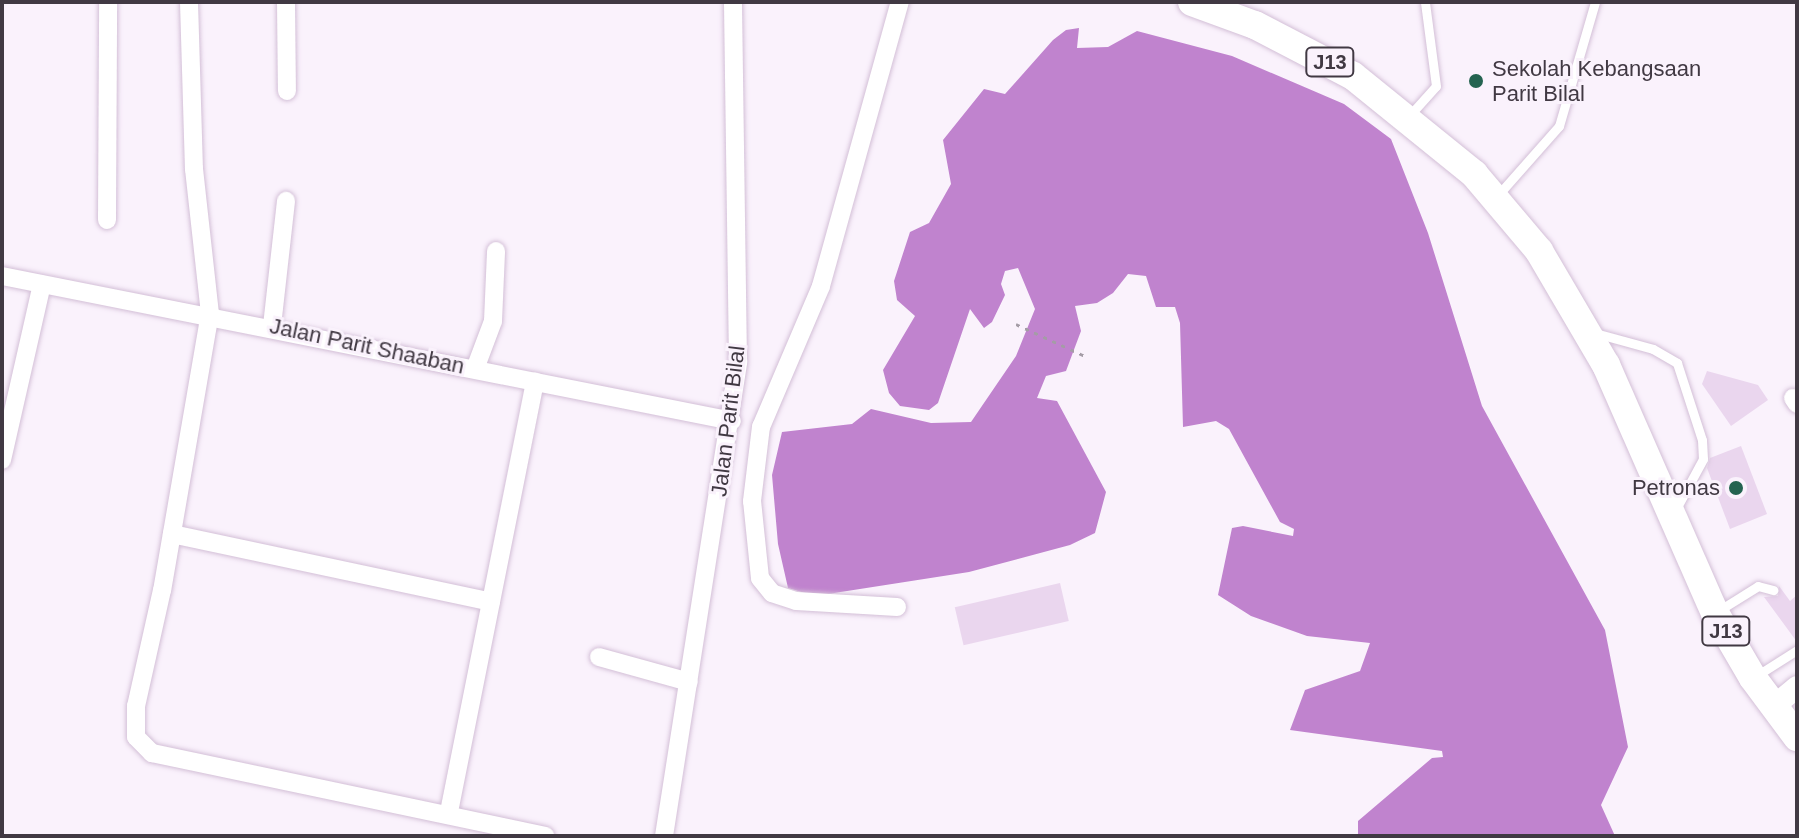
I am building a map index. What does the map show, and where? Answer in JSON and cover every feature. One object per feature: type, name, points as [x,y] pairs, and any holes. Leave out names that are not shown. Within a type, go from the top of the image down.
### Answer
[{"type":"main road","name":"J13","points":[[1192,2],[1305,49],[1408,117],[1495,198],[1539,251],[1590,332],[1715,613],[1753,678],[1797,737]]},
{"type":"street","points":[[107,220],[108,2]]},
{"type":"street","points":[[286,2],[287,91]]},
{"type":"street","name":"Jalan Parit Bilal","points":[[664,836],[732,421],[740,271],[733,2]]},
{"type":"street","points":[[897,607],[796,601],[772,593],[760,578],[752,501],[761,427],[821,286],[900,2]]},
{"type":"street","points":[[189,8],[194,169],[210,305],[172,534],[134,722],[142,746],[152,753],[449,812],[545,836]]},
{"type":"street","points":[[274,319],[286,201]]},
{"type":"street","points":[[478,362],[493,321],[496,251]]},
{"type":"street","name":"Jalan Parit Shaaban","points":[[2,276],[210,305],[478,362],[535,381],[732,421]]},
{"type":"street","points":[[2,460],[9,442],[42,284]]},
{"type":"street","points":[[449,812],[535,381]]},
{"type":"street","points":[[172,534],[491,602]]},
{"type":"street","points":[[599,657],[689,682]]},
{"type":"street","points":[[1773,707],[1797,687]]},
{"type":"lane","points":[[1408,117],[1436,86],[1425,2]]},
{"type":"lane","points":[[1495,198],[1559,126],[1595,2]]},
{"type":"lane","points":[[1590,332],[1653,349],[1677,363],[1702,440],[1703,459],[1672,515]]},
{"type":"lane","points":[[1715,613],[1758,586],[1773,590]]},
{"type":"lane","points":[[1753,678],[1797,650]]},
{"type":"path","points":[[1016,324],[1085,356]]},
{"type":"shaded area","points":[[1079,28],[1077,48],[1108,47],[1137,31],[1232,56],[1344,104],[1391,139],[1428,233],[1482,406],[1605,630],[1628,747],[1601,805],[1615,836],[1358,836],[1358,821],[1432,758],[1443,757],[1442,751],[1290,730],[1305,690],[1360,671],[1370,643],[1307,636],[1251,616],[1218,595],[1232,528],[1243,526],[1293,536],[1294,529],[1280,522],[1229,429],[1216,421],[1183,427],[1180,323],[1175,307],[1156,307],[1146,276],[1128,274],[1113,293],[1097,303],[1075,306],[1081,331],[1066,371],[1046,376],[1037,398],[1057,401],[1106,492],[1095,533],[1070,545],[969,572],[815,596],[788,588],[778,544],[772,475],[782,432],[852,424],[871,409],[931,423],[971,422],[1016,356],[1035,309],[1018,268],[1005,271],[1001,284],[1005,295],[992,322],[984,328],[970,309],[938,403],[929,410],[900,406],[889,393],[883,370],[915,316],[897,300],[894,281],[910,232],[929,223],[951,184],[943,140],[984,89],[1005,94],[1053,40],[1066,30]]},
{"type":"building","points":[[1707,371],[1758,385],[1768,400],[1731,426],[1702,384]]},
{"type":"building","name":"Petronas","points":[[1741,446],[1767,514],[1730,529],[1707,468],[1710,458]]},
{"type":"building","points":[[1060,583],[1069,621],[964,645],[955,607]]},
{"type":"building","points":[[1779,586],[1790,601],[1797,595],[1797,642],[1764,597],[1778,596]]},
{"type":"place","name":"Sekolah Kebangsaan Parit Bilal","points":[[1476,81]]},
{"type":"place","name":"Petronas","points":[[1736,488]]}]
